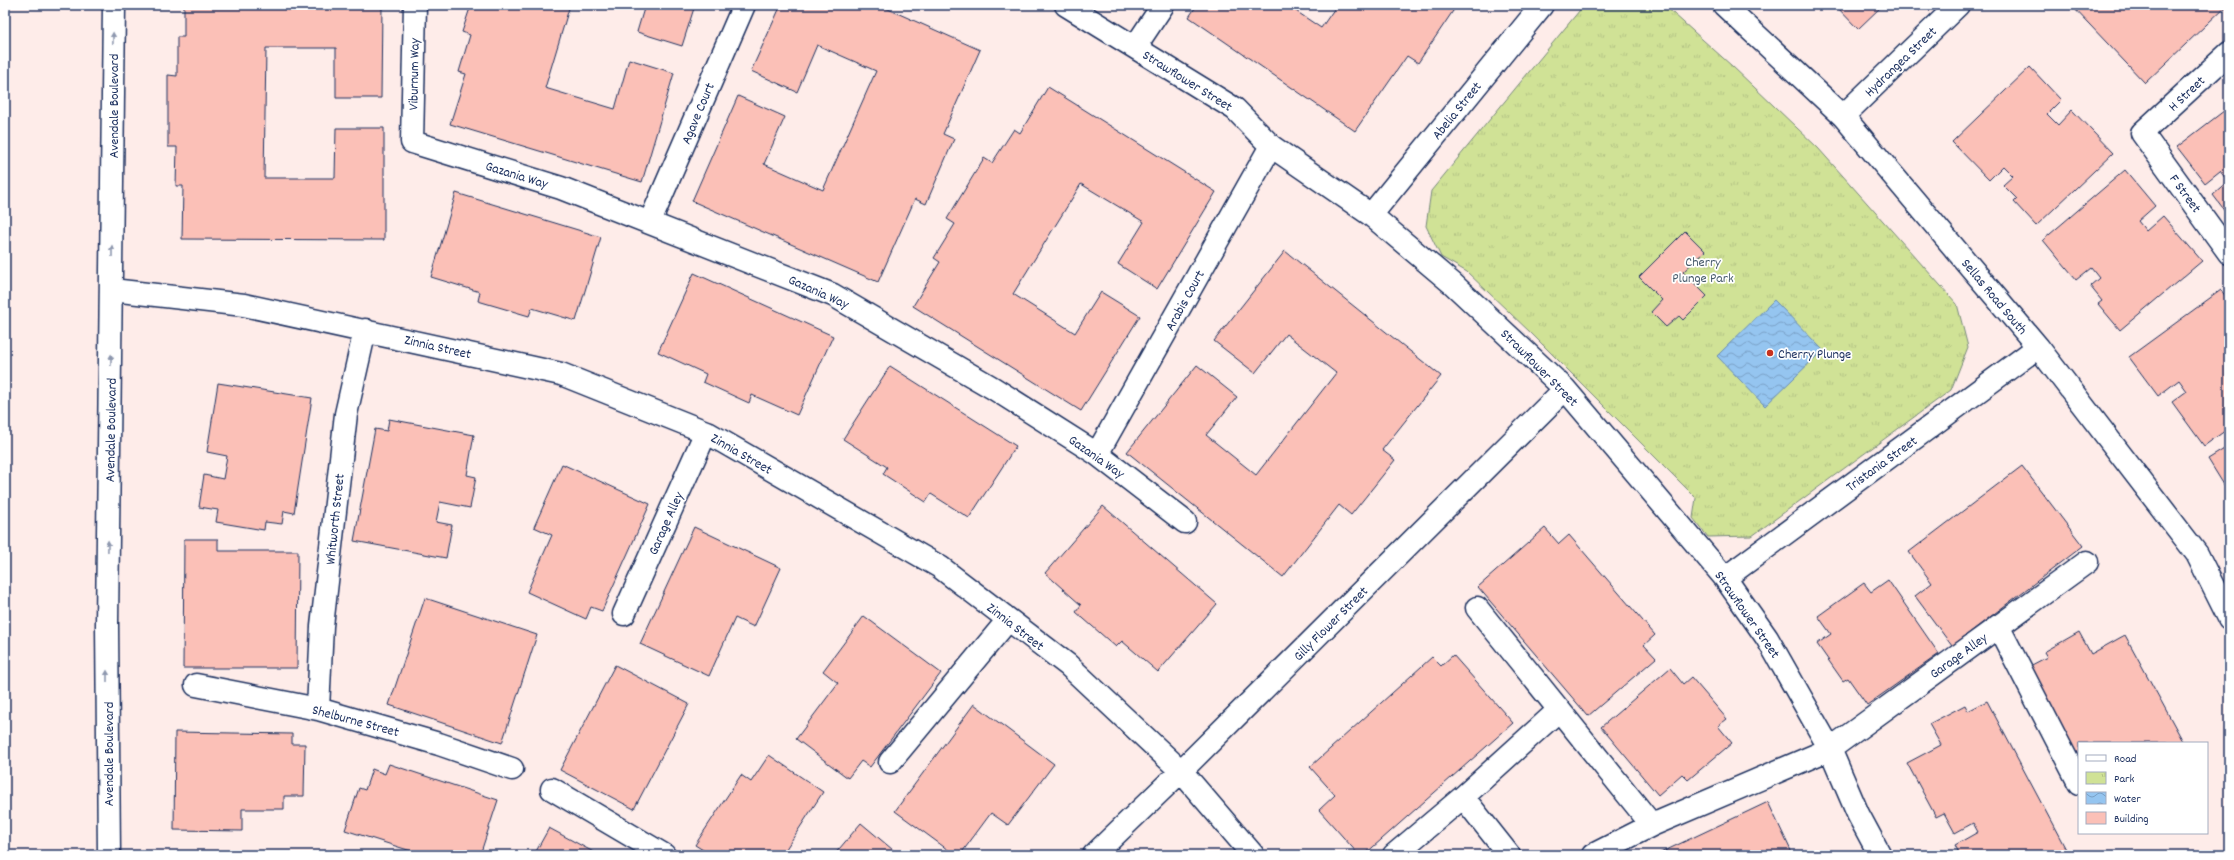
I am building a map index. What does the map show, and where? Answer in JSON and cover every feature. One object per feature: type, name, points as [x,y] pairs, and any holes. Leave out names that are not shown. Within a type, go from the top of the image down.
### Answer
[{"type":"street","name":"Avendale Boulevard","points":[[109,855],[107,625],[112,290],[114,5]]},
{"type":"street","name":"Viburnum Way","points":[[412,142],[415,5]]},
{"type":"street","name":"Agave Court","points":[[650,222],[744,5]]},
{"type":"street","name":"Strawflower Street","points":[[1066,5],[1236,109],[1271,146],[1371,215],[1453,284],[1565,389],[1725,578],[1768,638],[1830,749],[1858,814],[1880,855]]},
{"type":"street","points":[[1135,47],[1163,5]]},
{"type":"street","name":"Abelia Street","points":[[1371,215],[1542,5]]},
{"type":"street","name":"Sellas Road South","points":[[1724,5],[1843,116],[2038,347],[2197,554],[2229,618]]},
{"type":"street","name":"Hydrangea Street","points":[[1843,116],[1958,5]]},
{"type":"street","name":"H Street","points":[[2142,133],[2229,53]]},
{"type":"street","name":"F Street","points":[[2142,133],[2229,253]]},
{"type":"street","name":"Gazania Way","points":[[412,142],[561,188],[833,295],[993,388],[1097,454],[1185,522]]},
{"type":"street","name":"Arabis Court","points":[[1097,454],[1271,146]]},
{"type":"street","name":"Zinnia Street","points":[[112,290],[244,305],[365,330],[561,374],[706,432],[940,567],[1068,666],[1181,771],[1253,855]]},
{"type":"street","name":"Whitworth Street","points":[[318,709],[322,626],[346,414],[365,330]]},
{"type":"street","name":"Tristania Street","points":[[1725,578],[2038,347]]},
{"type":"street","name":"Gilly Flower Street","points":[[1094,855],[1181,771],[1565,389]]},
{"type":"street","name":"Garage Alley","points":[[624,614],[706,432]]},
{"type":"street","name":"Garage Alley","points":[[1593,855],[1652,825],[1830,749],[2087,562]]},
{"type":"street","points":[[1477,608],[1652,825]]},
{"type":"street","points":[[890,762],[1008,620]]},
{"type":"street","points":[[1998,626],[2078,781]]},
{"type":"street","name":"Shelburne Street","points":[[196,685],[318,709],[439,744],[512,769]]},
{"type":"street","points":[[1394,855],[1463,797],[1559,710]]},
{"type":"street","points":[[552,789],[664,855]]},
{"type":"street","points":[[1463,797],[1509,855]]},
{"type":"green space","name":"Cherry Plunge Park","points":[[1584,5],[1664,5],[1732,66],[1818,148],[1957,304],[1968,347],[1951,390],[1752,536],[1708,537],[1693,518],[1696,498],[1531,333],[1467,272],[1441,257],[1426,226],[1431,191]]},
{"type":"water","name":"Cherry Plunge","points":[[1774,300],[1823,350],[1765,406],[1717,356]]},
{"type":"building","points":[[184,5],[382,5],[381,98],[336,98],[336,48],[266,48],[264,178],[335,178],[336,128],[384,128],[384,240],[182,239],[183,186],[176,186],[177,147],[168,147],[168,75],[177,76],[177,37],[184,37]]},
{"type":"building","points":[[471,5],[570,5],[545,88],[615,109],[629,59],[674,73],[642,182],[450,124],[466,74],[459,72],[470,35],[462,32]]},
{"type":"building","points":[[645,5],[695,5],[682,46],[637,32]]},
{"type":"building","points":[[781,5],[879,5],[980,50],[943,134],[954,139],[926,204],[915,199],[878,282],[692,201],[738,96],[785,117],[764,164],[823,190],[876,71],[817,45],[797,92],[751,71]]},
{"type":"building","points":[[1197,5],[1287,5],[1321,28],[1337,5],[1457,5],[1418,63],[1407,56],[1355,131],[1189,17]]},
{"type":"building","points":[[1835,5],[1883,5],[1858,29]]},
{"type":"building","points":[[2071,5],[2227,5],[2145,83]]},
{"type":"building","points":[[2030,67],[2061,100],[2047,114],[2058,125],[2072,110],[2113,153],[2036,226],[2014,202],[2017,199],[2003,185],[2013,176],[2003,166],[1989,180],[1952,142]]},
{"type":"building","points":[[1048,87],[1216,192],[1157,289],[1118,264],[1144,222],[1081,184],[1013,294],[1075,333],[1101,292],[1140,316],[1081,411],[913,306],[940,262],[934,258],[955,224],[947,219],[984,158],[992,163],[1014,129],[1020,133]]},
{"type":"building","points":[[2229,107],[2229,216],[2213,195],[2228,182],[2220,171],[2205,183],[2177,147]]},
{"type":"building","points":[[2125,170],[2155,206],[2138,221],[2146,231],[2163,216],[2202,261],[2120,330],[2098,304],[2102,301],[2090,286],[2099,278],[2091,268],[2076,280],[2043,240]]},
{"type":"building","points":[[456,193],[601,237],[576,321],[532,308],[529,316],[478,301],[480,292],[431,277]]},
{"type":"building","points":[[1685,231],[1705,251],[1683,272],[1707,296],[1683,320],[1679,316],[1666,327],[1651,312],[1662,300],[1639,277]]},
{"type":"building","points":[[1285,251],[1441,376],[1382,450],[1395,460],[1351,515],[1339,505],[1283,577],[1127,452],[1197,365],[1237,397],[1206,435],[1256,475],[1336,373],[1286,334],[1255,373],[1214,341]]},
{"type":"building","points":[[694,273],[833,336],[797,415],[752,395],[749,403],[703,382],[706,374],[658,352]]},
{"type":"building","points":[[2221,290],[2229,301],[2229,334],[2225,336],[2229,342],[2229,428],[2204,446],[2172,402],[2187,391],[2179,380],[2158,396],[2129,357]]},
{"type":"building","points":[[890,366],[1016,446],[969,518],[931,494],[926,502],[883,474],[887,467],[843,439]]},
{"type":"building","points":[[218,383],[312,398],[294,513],[284,511],[282,524],[265,522],[264,530],[216,522],[218,510],[199,507],[204,475],[223,479],[227,456],[207,452]]},
{"type":"building","points":[[389,419],[474,435],[467,475],[476,477],[470,508],[440,502],[436,522],[452,525],[446,558],[354,541],[375,429],[387,431]]},
{"type":"building","points":[[2229,446],[2229,493],[2208,459]]},
{"type":"building","points":[[562,464],[650,504],[602,611],[591,607],[586,619],[527,592],[552,535],[534,527]]},
{"type":"building","points":[[2022,466],[2083,546],[1952,646],[1915,596],[1932,583],[1909,552]]},
{"type":"building","points":[[1103,506],[1217,604],[1158,672],[1122,641],[1116,647],[1076,612],[1081,605],[1045,573]]},
{"type":"building","points":[[694,527],[781,568],[754,627],[735,618],[709,676],[640,644]]},
{"type":"building","points":[[1545,528],[1559,544],[1569,535],[1655,635],[1644,645],[1656,658],[1588,716],[1478,587]]},
{"type":"building","points":[[184,539],[218,539],[218,551],[298,551],[297,668],[183,668]]},
{"type":"building","points":[[1888,580],[1939,654],[1867,705],[1848,678],[1843,681],[1817,644],[1831,634],[1818,616],[1864,583],[1871,592]]},
{"type":"building","points":[[425,598],[537,635],[502,743],[389,705]]},
{"type":"building","points":[[864,616],[941,673],[870,767],[861,761],[848,778],[796,739],[838,683],[823,671]]},
{"type":"building","points":[[2079,632],[2091,654],[2125,635],[2183,742],[2078,742],[2078,758],[2028,667],[2047,657],[2044,652]]},
{"type":"building","points":[[1453,655],[1513,723],[1364,855],[1359,855],[1319,810],[1335,795],[1310,767],[1432,657],[1441,666]]},
{"type":"building","points":[[615,665],[689,704],[634,809],[560,770]]},
{"type":"building","points":[[1670,668],[1683,684],[1691,677],[1727,719],[1718,726],[1732,743],[1688,780],[1682,774],[1658,795],[1601,727]]},
{"type":"building","points":[[1987,701],[2069,855],[1960,855],[1955,845],[1978,832],[1973,823],[1955,833],[1944,813],[1936,817],[1907,763],[1941,745],[1929,724],[1965,705],[1968,711]]},
{"type":"building","points":[[974,704],[1054,764],[1008,825],[991,813],[960,855],[955,855],[895,811]]},
{"type":"building","points":[[175,732],[292,734],[292,744],[305,744],[304,796],[284,796],[284,809],[242,809],[242,831],[174,830]]},
{"type":"building","points":[[769,755],[823,792],[782,855],[711,855],[695,845],[741,775],[751,782]]},
{"type":"building","points":[[389,764],[498,800],[480,855],[410,855],[411,851],[345,830],[359,788],[365,790],[372,769],[385,774]]},
{"type":"building","points":[[1768,802],[1793,855],[1656,855]]},
{"type":"building","points":[[861,823],[899,855],[834,855]]},
{"type":"building","points":[[549,828],[599,855],[534,855]]},
{"type":"place","name":"Cherry Plunge","points":[[1770,353]]}]
